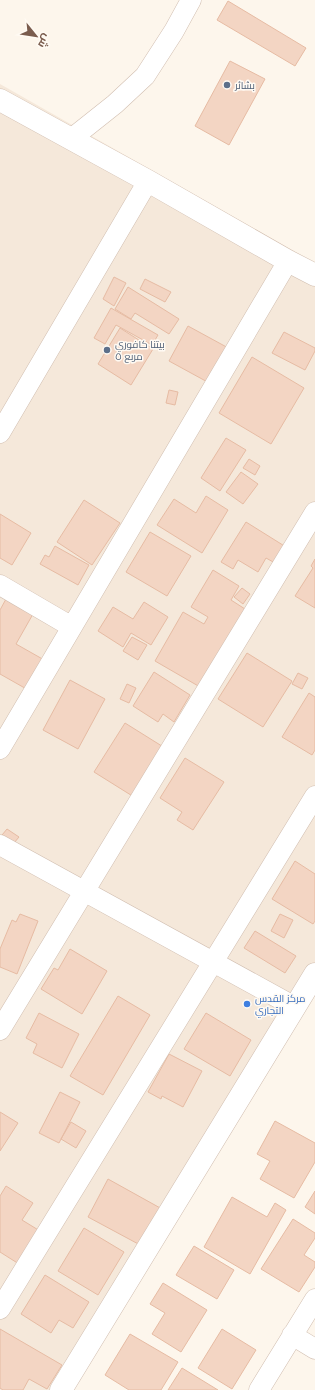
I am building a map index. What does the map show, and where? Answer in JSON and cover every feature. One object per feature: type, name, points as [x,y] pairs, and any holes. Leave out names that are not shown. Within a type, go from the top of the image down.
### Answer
[{"type":"street","points":[[71,139],[115,104],[145,76],[174,31],[191,0]]},
{"type":"street","points":[[0,100],[315,275]]},
{"type":"street","points":[[0,433],[148,181]]},
{"type":"street","points":[[0,749],[288,261]]},
{"type":"street","points":[[0,1030],[315,512]]},
{"type":"street","points":[[0,585],[72,626]]},
{"type":"street","points":[[0,1308],[315,796]]},
{"type":"street","points":[[0,845],[295,1007]]},
{"type":"street","points":[[61,1390],[315,974]]},
{"type":"street","points":[[259,1390],[315,1299]]},
{"type":"street","points":[[292,1335],[315,1349]]},
{"type":"shaded area","points":[[0,84],[315,263],[315,970],[59,1390],[0,1390]]},
{"type":"building","points":[[228,1],[306,48],[295,66],[217,20]]},
{"type":"building","points":[[230,61],[265,79],[229,145],[195,126]]},
{"type":"building","points":[[114,277],[126,283],[114,306],[103,299]]},
{"type":"building","points":[[145,279],[171,292],[165,302],[140,289]]},
{"type":"building","points":[[128,287],[179,319],[169,334],[135,313],[131,319],[115,309]]},
{"type":"building","points":[[111,308],[158,335],[152,345],[116,325],[105,344],[94,338]]},
{"type":"building","points":[[188,326],[232,350],[213,385],[169,361]]},
{"type":"building","points":[[120,328],[153,349],[131,385],[98,364]]},
{"type":"building","points":[[284,332],[315,348],[315,351],[305,370],[272,353]]},
{"type":"building","points":[[252,357],[304,388],[271,444],[219,413]]},
{"type":"building","points":[[169,390],[178,392],[175,405],[166,403]]},
{"type":"building","points":[[226,438],[246,450],[220,491],[201,478]]},
{"type":"building","points":[[249,459],[260,466],[255,475],[243,468]]},
{"type":"building","points":[[241,472],[258,484],[243,504],[226,492]]},
{"type":"building","points":[[206,496],[228,510],[202,553],[157,525],[174,499],[196,513]]},
{"type":"building","points":[[84,500],[120,523],[92,565],[57,542]]},
{"type":"building","points":[[0,514],[31,533],[12,565],[0,558]]},
{"type":"building","points":[[246,522],[286,547],[275,563],[266,558],[258,572],[238,560],[233,569],[221,562]]},
{"type":"building","points":[[150,532],[191,556],[167,596],[126,572]]},
{"type":"building","points":[[55,546],[89,565],[78,585],[40,564],[45,555],[49,557]]},
{"type":"building","points":[[315,559],[315,608],[295,596],[313,568],[311,566]]},
{"type":"building","points":[[213,570],[239,586],[231,600],[245,609],[200,687],[155,661],[183,612],[204,624],[208,617],[191,607]]},
{"type":"building","points":[[242,588],[250,594],[243,604],[234,597]]},
{"type":"building","points":[[6,599],[33,614],[16,644],[46,661],[30,691],[0,674],[0,610]]},
{"type":"building","points":[[144,602],[168,617],[151,645],[131,633],[123,647],[98,631],[113,607],[133,619]]},
{"type":"building","points":[[132,637],[147,645],[138,660],[123,651]]},
{"type":"building","points":[[247,653],[292,681],[263,727],[218,699]]},
{"type":"building","points":[[154,672],[190,695],[174,722],[163,714],[158,722],[133,706]]},
{"type":"building","points":[[298,673],[308,678],[302,689],[292,684]]},
{"type":"building","points":[[70,680],[105,699],[78,749],[43,730]]},
{"type":"building","points":[[127,684],[136,688],[129,703],[120,699]]},
{"type":"building","points":[[309,693],[315,697],[315,750],[312,755],[282,737]]},
{"type":"building","points":[[125,723],[165,748],[134,797],[94,772]]},
{"type":"building","points":[[185,758],[224,782],[193,830],[177,820],[182,812],[160,798]]},
{"type":"building","points":[[7,829],[19,837],[14,843],[2,835]]},
{"type":"building","points":[[295,861],[315,874],[315,921],[313,924],[272,899]]},
{"type":"building","points":[[20,914],[38,921],[17,974],[0,967],[0,949],[12,920],[16,922]]},
{"type":"building","points":[[280,914],[293,920],[284,938],[271,931]]},
{"type":"building","points":[[255,931],[296,956],[285,973],[244,948]]},
{"type":"building","points":[[70,949],[107,971],[82,1014],[41,989],[54,968],[58,970]]},
{"type":"building","points":[[118,996],[150,1015],[103,1095],[70,1076]]},
{"type":"building","points":[[39,1013],[79,1034],[62,1068],[33,1053],[37,1044],[26,1038]]},
{"type":"building","points":[[206,1013],[251,1040],[230,1076],[184,1049]]},
{"type":"building","points":[[169,1054],[202,1071],[183,1107],[162,1096],[161,1099],[148,1092]]},
{"type":"building","points":[[60,1092],[80,1102],[59,1143],[39,1133]]},
{"type":"building","points":[[0,1112],[18,1123],[0,1151]]},
{"type":"building","points":[[275,1121],[315,1143],[315,1162],[294,1198],[260,1179],[270,1161],[257,1154]]},
{"type":"building","points":[[71,1122],[86,1131],[76,1148],[61,1139]]},
{"type":"building","points":[[108,1179],[162,1209],[142,1246],[88,1217]]},
{"type":"building","points":[[6,1186],[33,1203],[22,1220],[40,1231],[19,1264],[0,1252],[0,1196]]},
{"type":"building","points":[[315,1191],[315,1214],[305,1207]]},
{"type":"building","points":[[232,1197],[267,1217],[275,1203],[286,1210],[250,1274],[204,1247]]},
{"type":"building","points":[[293,1219],[315,1233],[315,1238],[304,1255],[315,1262],[315,1267],[299,1292],[261,1269]]},
{"type":"building","points":[[84,1228],[124,1252],[98,1295],[58,1271]]},
{"type":"building","points":[[194,1246],[234,1270],[217,1299],[176,1275]]},
{"type":"building","points":[[45,1275],[89,1302],[73,1328],[59,1320],[51,1333],[21,1314]]},
{"type":"building","points":[[163,1283],[207,1310],[181,1352],[152,1334],[165,1313],[150,1304]]},
{"type":"building","points":[[0,1329],[62,1365],[47,1389],[29,1379],[23,1390],[3,1390],[0,1388]]},
{"type":"building","points":[[222,1329],[256,1350],[232,1389],[198,1368]]},
{"type":"building","points":[[130,1334],[178,1362],[161,1390],[129,1390],[105,1375]]},
{"type":"building","points":[[182,1368],[218,1390],[168,1390]]},
{"type":"place","name":"بشائر","points":[[227,85]]},
{"type":"place","name":"بيتنا كافوري مربع ٥","points":[[107,350]]},
{"type":"place","name":"مركز القدس التجاري","points":[[247,1004]]}]
